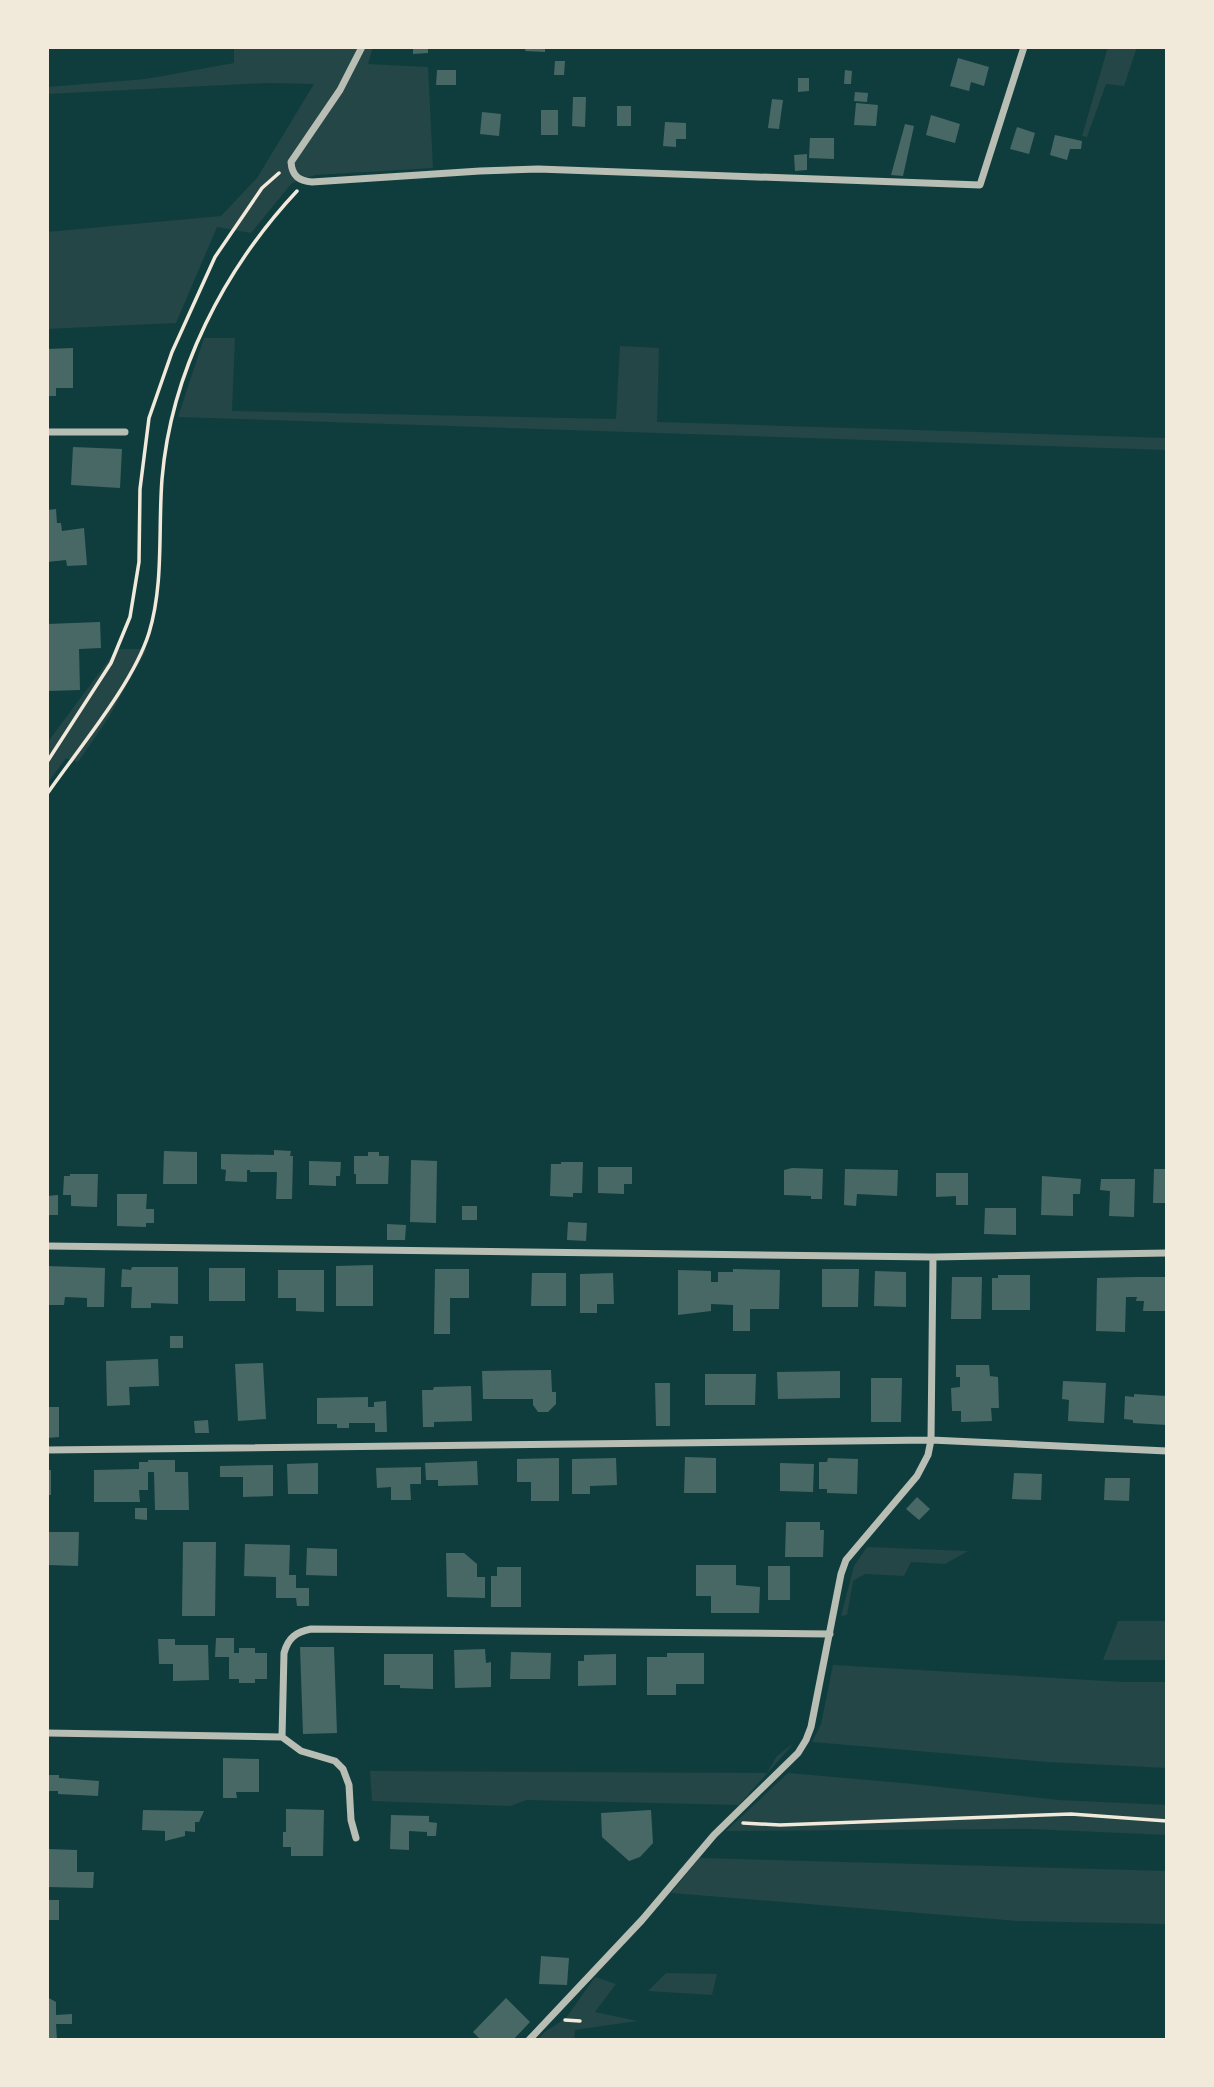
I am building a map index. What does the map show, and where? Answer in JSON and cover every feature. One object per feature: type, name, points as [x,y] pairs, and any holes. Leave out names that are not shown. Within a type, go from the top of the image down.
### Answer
[{"type":"street","points":[[362,47],[340,90],[292,162],[296,177],[306,182],[538,169],[980,185],[1024,47]]},
{"type":"street","points":[[47,432],[125,432]]},
{"type":"street","points":[[47,1246],[933,1257],[1167,1253]]},
{"type":"street","points":[[529,2040],[642,1920],[695,1856],[787,1765],[806,1741],[846,1560],[917,1476],[928,1455],[931,1440],[933,1257]]},
{"type":"street","points":[[47,1450],[931,1440],[1167,1451]]},
{"type":"street","points":[[282,1737],[286,1644],[293,1636],[311,1629],[830,1634]]},
{"type":"street","points":[[47,1733],[282,1737],[301,1751],[335,1761],[343,1769],[349,1786],[351,1820],[356,1838]]},
{"type":"path","points":[[47,762],[111,663],[130,618],[139,562],[139,489],[149,418],[172,352],[215,257],[262,188],[292,162]]},
{"type":"path","points":[[47,794],[129,676],[145,645],[159,583],[161,500],[166,444],[201,332],[222,290],[243,257],[283,206],[306,182]]},
{"type":"path","points":[[727,1822],[780,1825],[1071,1814],[1167,1821]]},
{"type":"shaded area","points":[[234,47],[373,47],[368,64],[428,67],[433,168],[315,175],[292,183],[251,233],[217,227],[176,323],[47,329],[47,232],[221,216],[257,178],[314,84],[267,83],[47,94],[47,87],[146,79],[234,63]]},
{"type":"shaded area","points":[[1108,47],[1137,47],[1124,86],[1106,84],[1087,137],[1082,136]]},
{"type":"shaded area","points":[[204,338],[235,338],[232,411],[616,419],[620,346],[659,348],[657,422],[1167,438],[1167,450],[178,417]]},
{"type":"shaded area","points":[[117,649],[147,649],[109,717],[78,762],[66,758],[47,784],[47,743]]},
{"type":"shaded area","points":[[867,1547],[968,1551],[945,1564],[911,1562],[904,1576],[865,1574],[853,1581],[847,1615],[841,1616],[854,1566]]},
{"type":"shaded area","points":[[1118,1621],[1167,1621],[1167,1660],[1103,1660]]},
{"type":"shaded area","points":[[833,1665],[1123,1682],[1167,1682],[1167,1768],[1047,1762],[812,1742],[821,1724]]},
{"type":"shaded area","points":[[794,1743],[739,1805],[527,1800],[510,1806],[372,1801],[370,1771],[767,1773],[777,1756]]},
{"type":"shaded area","points":[[788,1773],[1058,1800],[1167,1805],[1167,1835],[1031,1829],[726,1831]]},
{"type":"shaded area","points":[[699,1858],[1167,1871],[1167,1924],[1018,1921],[671,1893]]},
{"type":"shaded area","points":[[666,1973],[717,1974],[712,1995],[648,1991]]},
{"type":"shaded area","points":[[595,1977],[616,1984],[595,2012],[637,2021],[575,2030],[574,2040],[537,2040],[566,2018]]},
{"type":"building","points":[[413,47],[428,47],[428,53],[413,54]]},
{"type":"building","points":[[526,47],[545,47],[545,52],[525,51]]},
{"type":"building","points":[[958,58],[989,67],[984,86],[971,82],[969,91],[950,86]]},
{"type":"building","points":[[555,61],[565,61],[564,75],[554,75]]},
{"type":"building","points":[[437,70],[456,70],[456,85],[436,85]]},
{"type":"building","points":[[845,70],[852,71],[851,84],[844,84]]},
{"type":"building","points":[[798,78],[809,78],[809,91],[798,92]]},
{"type":"building","points":[[855,92],[868,93],[867,102],[854,101]]},
{"type":"building","points":[[573,97],[586,97],[585,127],[572,126]]},
{"type":"building","points":[[772,99],[783,100],[779,129],[768,128]]},
{"type":"building","points":[[856,103],[878,105],[876,126],[854,125]]},
{"type":"building","points":[[617,106],[631,106],[631,126],[617,126]]},
{"type":"building","points":[[541,110],[558,110],[558,135],[541,135]]},
{"type":"building","points":[[482,112],[501,114],[499,136],[480,134]]},
{"type":"building","points":[[931,115],[960,124],[955,143],[926,135]]},
{"type":"building","points":[[665,122],[686,123],[686,139],[676,139],[676,147],[663,146]]},
{"type":"building","points":[[905,124],[914,126],[903,176],[891,175]]},
{"type":"building","points":[[1017,127],[1035,133],[1029,154],[1010,149]]},
{"type":"building","points":[[1055,135],[1082,141],[1081,149],[1070,149],[1067,160],[1050,155]]},
{"type":"building","points":[[810,138],[834,138],[834,159],[809,158]]},
{"type":"building","points":[[807,154],[807,170],[795,171],[794,155]]},
{"type":"building","points":[[73,348],[73,388],[56,388],[56,396],[47,396],[47,349]]},
{"type":"building","points":[[73,447],[122,449],[120,488],[71,485]]},
{"type":"building","points":[[56,509],[57,523],[61,523],[62,531],[84,528],[87,565],[67,566],[66,560],[47,562],[47,510]]},
{"type":"building","points":[[100,622],[101,648],[79,649],[80,690],[47,691],[47,624]]},
{"type":"building","points":[[274,1150],[291,1151],[290,1156],[293,1156],[292,1199],[276,1199],[277,1172],[247,1170],[247,1182],[225,1181],[226,1170],[221,1169],[221,1154],[274,1155]]},
{"type":"building","points":[[164,1151],[197,1152],[197,1184],[163,1184]]},
{"type":"building","points":[[368,1152],[389,1156],[388,1184],[356,1184],[354,1156],[368,1156]]},
{"type":"building","points":[[411,1160],[437,1161],[436,1223],[410,1222]]},
{"type":"building","points":[[309,1161],[341,1162],[336,1186],[309,1185]]},
{"type":"building","points":[[583,1162],[582,1193],[573,1193],[573,1197],[550,1196],[551,1164]]},
{"type":"building","points":[[598,1167],[632,1167],[632,1184],[624,1184],[624,1194],[598,1193]]},
{"type":"building","points":[[823,1169],[822,1199],[784,1195],[784,1170]]},
{"type":"building","points":[[845,1169],[898,1170],[897,1196],[857,1194],[856,1206],[844,1205]]},
{"type":"building","points":[[1154,1169],[1167,1169],[1167,1203],[1153,1203]]},
{"type":"building","points":[[936,1173],[968,1173],[968,1205],[956,1205],[956,1196],[936,1197]]},
{"type":"building","points":[[98,1174],[97,1207],[71,1206],[71,1195],[63,1195],[64,1176]]},
{"type":"building","points":[[1042,1176],[1081,1179],[1080,1194],[1073,1194],[1073,1216],[1041,1215]]},
{"type":"building","points":[[1101,1179],[1135,1179],[1134,1217],[1109,1216],[1110,1191],[1100,1190]]},
{"type":"building","points":[[117,1194],[147,1194],[146,1209],[154,1209],[154,1223],[146,1223],[146,1227],[117,1226]]},
{"type":"building","points":[[58,1195],[58,1215],[47,1215],[47,1196]]},
{"type":"building","points":[[462,1206],[477,1206],[477,1220],[462,1220]]},
{"type":"building","points":[[985,1208],[1016,1208],[1016,1235],[984,1234]]},
{"type":"building","points":[[568,1222],[587,1223],[586,1241],[567,1240]]},
{"type":"building","points":[[387,1224],[406,1225],[405,1240],[387,1240]]},
{"type":"building","points":[[373,1265],[373,1306],[336,1306],[336,1266]]},
{"type":"building","points":[[47,1266],[105,1268],[104,1307],[87,1307],[87,1298],[65,1297],[64,1305],[47,1305]]},
{"type":"building","points":[[132,1267],[178,1267],[178,1304],[151,1303],[151,1308],[131,1308],[132,1287],[121,1287],[122,1269],[131,1270]]},
{"type":"building","points":[[209,1268],[245,1268],[245,1301],[209,1301]]},
{"type":"building","points":[[435,1269],[469,1269],[469,1298],[450,1298],[450,1334],[434,1334]]},
{"type":"building","points":[[733,1269],[780,1270],[779,1309],[750,1309],[750,1331],[733,1331],[733,1305],[711,1304],[711,1311],[678,1315],[678,1270],[711,1271],[711,1282],[718,1282],[718,1272],[733,1272]]},
{"type":"building","points":[[822,1269],[859,1269],[858,1307],[822,1307]]},
{"type":"building","points":[[278,1270],[324,1270],[324,1312],[296,1311],[296,1298],[278,1298]]},
{"type":"building","points":[[875,1271],[906,1272],[906,1307],[874,1306]]},
{"type":"building","points":[[532,1273],[566,1273],[566,1306],[531,1306]]},
{"type":"building","points":[[613,1273],[614,1304],[597,1304],[597,1313],[580,1313],[580,1274]]},
{"type":"building","points":[[998,1275],[1030,1275],[1030,1310],[992,1310],[992,1278],[998,1278]]},
{"type":"building","points":[[952,1277],[982,1277],[981,1319],[951,1319]]},
{"type":"building","points":[[1167,1277],[1167,1311],[1143,1311],[1144,1301],[1136,1301],[1137,1297],[1126,1297],[1125,1332],[1096,1331],[1097,1278]]},
{"type":"building","points":[[170,1336],[183,1336],[183,1348],[170,1348]]},
{"type":"building","points":[[158,1359],[159,1386],[129,1387],[130,1405],[107,1406],[106,1361]]},
{"type":"building","points":[[263,1363],[266,1419],[238,1421],[235,1364]]},
{"type":"building","points":[[956,1365],[989,1365],[990,1376],[998,1377],[999,1408],[991,1408],[992,1421],[961,1422],[961,1411],[952,1411],[951,1388],[960,1387],[960,1377],[956,1377]]},
{"type":"building","points":[[551,1370],[552,1392],[556,1392],[556,1404],[548,1412],[538,1412],[533,1405],[533,1399],[483,1399],[482,1371]]},
{"type":"building","points":[[840,1371],[840,1398],[778,1399],[777,1372]]},
{"type":"building","points":[[705,1374],[756,1374],[755,1405],[705,1405]]},
{"type":"building","points":[[871,1378],[902,1378],[901,1422],[871,1422]]},
{"type":"building","points":[[1063,1381],[1106,1383],[1104,1423],[1068,1421],[1069,1400],[1062,1399]]},
{"type":"building","points":[[655,1383],[670,1383],[670,1426],[656,1426]]},
{"type":"building","points":[[471,1386],[472,1421],[434,1422],[434,1427],[423,1427],[422,1390]]},
{"type":"building","points":[[1134,1394],[1167,1396],[1167,1425],[1133,1423],[1133,1420],[1124,1419],[1125,1396],[1134,1397]]},
{"type":"building","points":[[368,1397],[368,1407],[374,1407],[374,1402],[386,1401],[387,1432],[375,1432],[375,1423],[349,1423],[349,1428],[337,1428],[337,1424],[317,1424],[317,1398]]},
{"type":"building","points":[[47,1407],[59,1407],[59,1437],[47,1438]]},
{"type":"building","points":[[208,1420],[209,1433],[195,1433],[194,1421]]},
{"type":"building","points":[[685,1457],[716,1458],[716,1493],[684,1493]]},
{"type":"building","points":[[559,1458],[559,1501],[531,1501],[531,1482],[517,1482],[517,1459]]},
{"type":"building","points":[[616,1458],[617,1485],[590,1486],[590,1494],[572,1494],[572,1459]]},
{"type":"building","points":[[828,1458],[858,1459],[857,1494],[827,1493],[827,1489],[819,1489],[819,1462],[827,1462]]},
{"type":"building","points":[[175,1460],[175,1472],[188,1472],[189,1510],[155,1510],[154,1472],[148,1472],[148,1490],[139,1490],[140,1502],[94,1502],[94,1470],[139,1469],[139,1462]]},
{"type":"building","points":[[477,1461],[478,1485],[438,1486],[438,1480],[426,1480],[425,1463]]},
{"type":"building","points":[[318,1463],[318,1494],[288,1494],[287,1464]]},
{"type":"building","points":[[780,1463],[814,1464],[813,1492],[780,1491]]},
{"type":"building","points":[[273,1465],[273,1496],[243,1497],[243,1477],[220,1477],[220,1466]]},
{"type":"building","points":[[421,1467],[421,1484],[410,1484],[411,1500],[391,1500],[391,1487],[377,1488],[376,1468]]},
{"type":"building","points":[[47,1470],[51,1470],[51,1495],[47,1495]]},
{"type":"building","points":[[1014,1473],[1042,1474],[1041,1500],[1012,1499]]},
{"type":"building","points":[[1105,1478],[1130,1478],[1129,1501],[1104,1500]]},
{"type":"building","points":[[917,1497],[930,1509],[919,1520],[906,1509]]},
{"type":"building","points":[[135,1508],[147,1508],[147,1520],[135,1519]]},
{"type":"building","points":[[786,1522],[820,1522],[820,1530],[824,1530],[823,1557],[785,1557]]},
{"type":"building","points":[[47,1532],[79,1532],[78,1566],[47,1565]]},
{"type":"building","points":[[183,1542],[216,1542],[215,1616],[182,1616]]},
{"type":"building","points":[[245,1544],[290,1545],[289,1575],[296,1575],[296,1588],[309,1588],[309,1606],[297,1606],[296,1598],[276,1598],[276,1577],[244,1576]]},
{"type":"building","points":[[307,1548],[337,1549],[337,1576],[306,1575]]},
{"type":"building","points":[[446,1553],[464,1553],[477,1564],[477,1577],[485,1577],[485,1598],[447,1597]]},
{"type":"building","points":[[696,1565],[736,1565],[736,1585],[760,1587],[759,1613],[711,1613],[711,1596],[696,1596]]},
{"type":"building","points":[[768,1566],[790,1566],[790,1600],[768,1600]]},
{"type":"building","points":[[497,1567],[521,1567],[521,1607],[491,1607],[491,1576],[497,1576]]},
{"type":"building","points":[[216,1638],[234,1638],[234,1653],[239,1653],[239,1648],[255,1648],[255,1653],[267,1653],[267,1679],[255,1679],[255,1683],[239,1683],[239,1679],[229,1679],[229,1657],[215,1657]]},
{"type":"building","points":[[158,1639],[175,1639],[175,1645],[208,1645],[209,1680],[173,1681],[173,1664],[159,1664]]},
{"type":"building","points":[[300,1647],[334,1647],[337,1733],[303,1734]]},
{"type":"building","points":[[485,1649],[486,1663],[491,1662],[491,1687],[455,1688],[454,1650]]},
{"type":"building","points":[[511,1652],[551,1653],[550,1679],[510,1679]]},
{"type":"building","points":[[667,1653],[704,1653],[704,1684],[676,1684],[676,1695],[647,1695],[647,1657],[667,1657]]},
{"type":"building","points":[[384,1654],[433,1654],[433,1689],[384,1685]]},
{"type":"building","points":[[616,1654],[616,1685],[578,1686],[578,1661],[584,1661],[584,1655]]},
{"type":"building","points":[[223,1758],[259,1759],[259,1792],[236,1792],[237,1798],[223,1798]]},
{"type":"building","points":[[47,1775],[99,1781],[98,1796],[47,1791]]},
{"type":"building","points":[[286,1809],[324,1810],[323,1856],[291,1856],[291,1847],[283,1847]]},
{"type":"building","points":[[143,1810],[204,1811],[199,1822],[195,1822],[195,1832],[185,1831],[185,1836],[165,1841],[165,1831],[142,1830]]},
{"type":"building","points":[[651,1810],[653,1843],[640,1857],[629,1861],[602,1837],[601,1813]]},
{"type":"building","points":[[391,1815],[429,1816],[429,1822],[437,1823],[436,1836],[427,1836],[427,1832],[409,1831],[409,1850],[390,1849]]},
{"type":"building","points":[[47,1849],[77,1850],[77,1872],[94,1872],[93,1888],[47,1887]]},
{"type":"building","points":[[47,1900],[59,1900],[59,1920],[47,1920]]},
{"type":"building","points":[[541,1956],[569,1958],[567,1985],[539,1984]]},
{"type":"building","points":[[47,1997],[56,2002],[56,2015],[72,2014],[72,2024],[56,2024],[57,2040],[47,2040]]},
{"type":"building","points":[[506,1998],[530,2022],[513,2040],[477,2040],[479,2038],[473,2032]]}]
